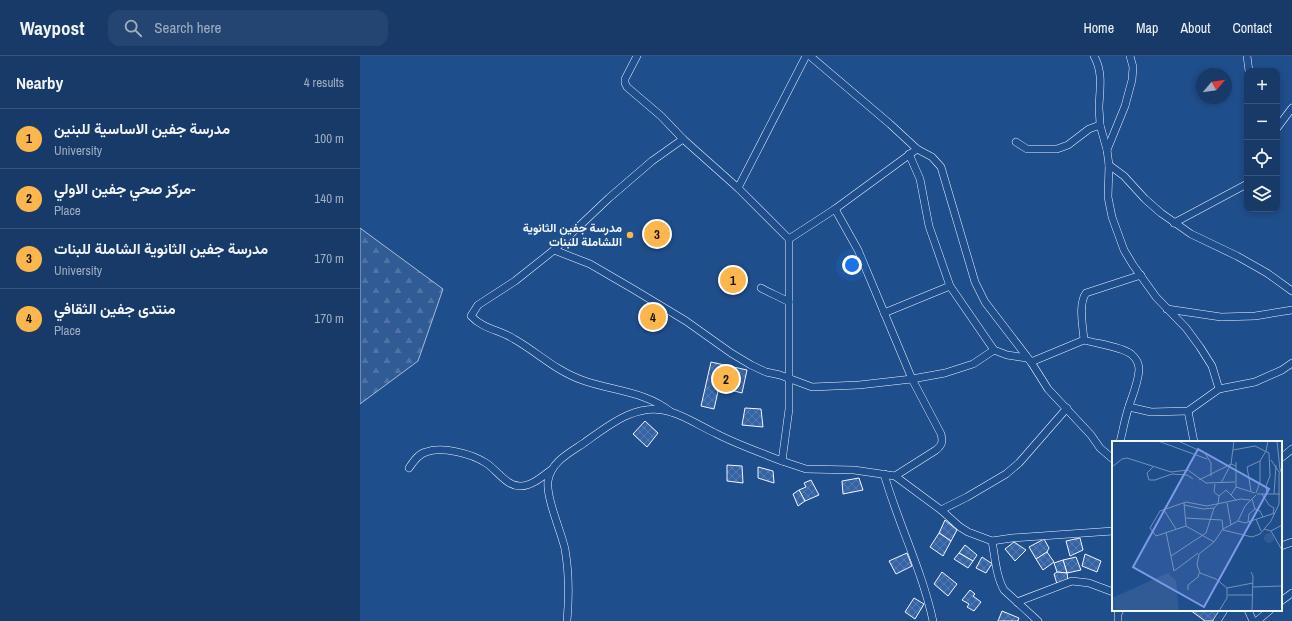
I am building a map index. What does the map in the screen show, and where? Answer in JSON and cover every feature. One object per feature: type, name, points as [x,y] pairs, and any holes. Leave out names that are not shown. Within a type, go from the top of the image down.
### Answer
[{"type":"street","points":[[637,56],[626,75],[625,83],[631,91],[661,116],[738,188],[789,239],[789,409],[782,461]]},
{"type":"street","points":[[738,188],[806,56]]},
{"type":"street","points":[[810,56],[884,119],[916,149],[932,157],[941,167],[977,289],[985,302],[1029,360],[1048,389],[1091,435],[1100,448],[1112,458]]},
{"type":"street","points":[[1094,56],[1100,71],[1101,80],[1099,107],[1100,125],[1107,150],[1109,165],[1108,197],[1112,217],[1124,250],[1156,297],[1186,328],[1208,358],[1214,371],[1219,389]]},
{"type":"street","points":[[1107,150],[1125,106],[1132,80],[1133,67],[1130,56]]},
{"type":"street","points":[[1247,56],[1249,68]]},
{"type":"street","points":[[1280,124],[1292,108]]},
{"type":"street","points":[[1016,142],[1027,149],[1056,149],[1068,144],[1089,128],[1100,125]]},
{"type":"street","points":[[671,412],[663,405],[644,396],[597,385],[570,376],[514,338],[478,323],[471,316],[478,305],[515,282],[554,250],[609,198],[652,161],[683,138]]},
{"type":"street","points":[[789,239],[835,209],[916,149]]},
{"type":"street","points":[[909,154],[920,179],[928,226],[950,286],[994,350],[1007,355],[1029,360],[1084,340],[1122,350],[1131,354],[1135,359],[1139,370],[1120,441]]},
{"type":"street","points":[[1109,165],[1124,176],[1145,199],[1174,223],[1191,234],[1237,256],[1267,273],[1292,291]]},
{"type":"street","points":[[1174,223],[1244,186]]},
{"type":"street","points":[[835,209],[858,250],[912,380],[941,434],[943,441],[936,450],[895,476]]},
{"type":"street","points":[[554,250],[590,264],[633,289],[686,321],[731,353],[751,365],[766,372],[812,387],[859,385],[912,380],[973,364],[994,350]]},
{"type":"street","points":[[1084,340],[1081,307],[1082,301],[1086,294],[1141,275]]},
{"type":"street","points":[[884,313],[950,286]]},
{"type":"street","points":[[761,288],[789,302]]},
{"type":"street","points":[[1167,309],[1227,317],[1256,316],[1292,310]]},
{"type":"street","points":[[1129,407],[1151,412],[1188,411],[1219,389],[1255,382],[1282,370],[1292,363]]},
{"type":"street","points":[[942,510],[1006,474],[1019,462],[1067,408]]},
{"type":"street","points":[[409,468],[422,454],[427,451],[454,451],[486,463],[510,484],[523,486],[529,484],[551,470],[577,447],[626,415],[645,410],[662,410],[679,415],[723,437],[806,469],[854,470],[895,476],[942,510],[960,527],[968,532],[992,541],[1012,538],[1112,532]]},
{"type":"street","points":[[1188,411],[1194,441]]},
{"type":"street","points":[[1282,457],[1292,449]]},
{"type":"street","points":[[551,470],[548,482],[549,494],[567,561],[567,621]]},
{"type":"street","points":[[884,474],[902,529],[924,588],[932,621]]},
{"type":"street","points":[[992,541],[1000,584],[1004,590],[1038,621]]},
{"type":"street","points":[[1282,546],[1292,542]]},
{"type":"street","points":[[1017,602],[1072,581],[1089,583],[1112,592]]},
{"type":"street","points":[[1282,600],[1292,593]]},
{"type":"street","points":[[1118,621],[1120,611]]},
{"type":"street","points":[[1217,621],[1223,611]]},
{"type":"street","points":[[1248,611],[1253,621]]},
{"type":"street","points":[[1257,621],[1269,611]]},
{"type":"green space","points":[[360,228],[443,289],[418,361],[360,404]]},
{"type":"building","points":[[646,306],[665,316],[659,327],[641,318]]},
{"type":"building","points":[[711,362],[747,370],[742,393],[719,387],[714,409],[701,406]]},
{"type":"building","points":[[745,408],[761,409],[763,427],[742,425]]},
{"type":"building","points":[[645,421],[658,433],[647,447],[633,434]]},
{"type":"building","points":[[727,465],[742,466],[743,483],[727,481]]},
{"type":"building","points":[[758,467],[773,471],[774,483],[758,478]]},
{"type":"building","points":[[859,478],[863,490],[843,494],[842,481]]},
{"type":"building","points":[[811,480],[819,495],[805,501],[799,490],[806,487],[804,483]]},
{"type":"building","points":[[799,490],[805,501],[798,506],[793,494]]},
{"type":"building","points":[[945,520],[957,530],[951,541],[939,533]]},
{"type":"building","points":[[939,533],[951,541],[943,556],[930,547]]},
{"type":"building","points":[[1080,538],[1083,550],[1070,556],[1066,541]]},
{"type":"building","points":[[1044,539],[1049,548],[1047,552],[1036,559],[1029,547]]},
{"type":"building","points":[[1014,542],[1026,550],[1015,561],[1005,549]]},
{"type":"building","points":[[965,545],[977,555],[973,561],[959,553]]},
{"type":"building","points":[[1047,552],[1054,562],[1043,570],[1036,559]]},
{"type":"building","points":[[907,553],[912,566],[896,574],[889,561]]},
{"type":"building","points":[[959,553],[973,561],[968,568],[954,559]]},
{"type":"building","points":[[1085,554],[1101,561],[1097,572],[1082,566]]},
{"type":"building","points":[[982,557],[994,565],[991,565],[986,573],[976,568]]},
{"type":"building","points":[[1076,557],[1081,570],[1067,573],[1063,560]]},
{"type":"building","points":[[1063,560],[1067,573],[1057,572],[1054,563]]},
{"type":"building","points":[[942,572],[957,584],[948,596],[934,584]]},
{"type":"building","points":[[1057,572],[1067,573],[1068,581],[1057,584],[1054,574]]},
{"type":"building","points":[[970,590],[975,594],[973,596],[981,602],[974,611],[967,607],[969,604],[962,600]]},
{"type":"building","points":[[914,598],[924,604],[915,619],[905,612]]},
{"type":"building","points":[[1002,611],[1019,618],[1018,621],[998,621]]},
{"type":"building","points":[[1191,611],[1219,611],[1213,621],[1205,621]]},
{"type":"place","name":"مدرسة جفين الثانوية الشاملة للبنات","points":[[657,234]]},
{"type":"place","name":"مدرسة جفين الثانوية اللشاملة للبنات","points":[[630,235]]},
{"type":"place","name":"مدرسة جفين الاساسية للبنين","points":[[733,280]]},
{"type":"place","name":"منتدى جفين الثقافي","points":[[653,317]]},
{"type":"place","name":"مركز صحي جفين الاولي-","points":[[726,379]]}]
